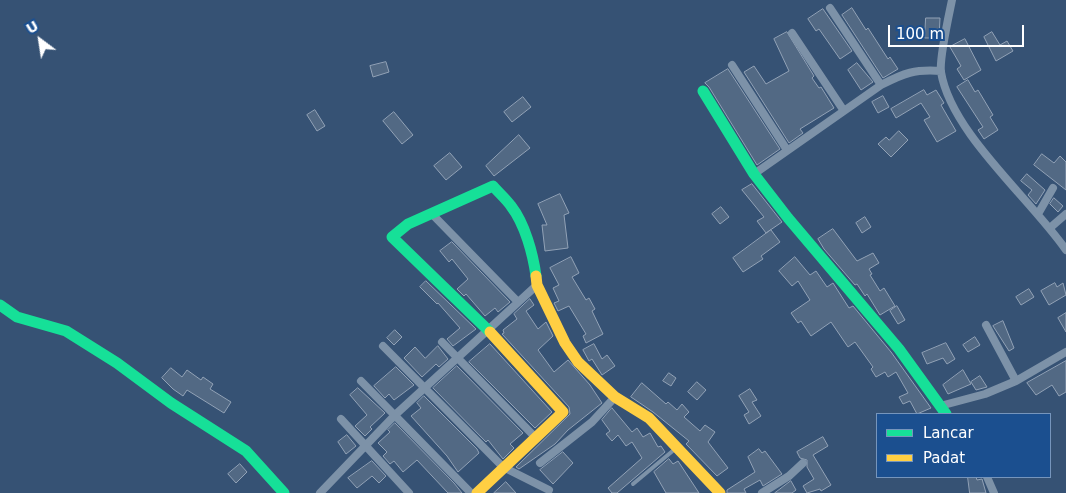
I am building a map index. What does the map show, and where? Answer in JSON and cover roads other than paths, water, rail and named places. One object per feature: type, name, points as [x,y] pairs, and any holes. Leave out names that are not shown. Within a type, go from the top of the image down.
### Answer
[{"type":"street","points":[[952,0],[941,71],[960,118],[1007,180],[1051,227],[1066,250]]},
{"type":"street","points":[[830,8],[881,85]]},
{"type":"street","points":[[792,33],[844,111]]},
{"type":"street","points":[[732,65],[787,150]]},
{"type":"street","points":[[754,174],[881,85],[900,75],[918,69],[941,71]]},
{"type":"street","points":[[703,91],[754,174],[788,218],[899,349],[943,410],[1016,381],[1066,352]]},
{"type":"street","points":[[477,493],[502,467],[563,412],[487,330],[392,237],[408,224],[493,186],[512,207],[520,223],[534,263],[537,285],[565,343],[578,362],[615,397],[649,418],[678,446],[720,493]]},
{"type":"street","points":[[1038,214],[1053,188]]},
{"type":"street","points":[[431,213],[517,301]]},
{"type":"street","points":[[1051,227],[1066,214]]},
{"type":"street","points":[[320,493],[395,414],[517,301],[537,285]]},
{"type":"street","points":[[0,305],[17,316],[66,331],[117,363],[171,403],[246,451],[284,493]]},
{"type":"street","points":[[986,325],[1016,381]]},
{"type":"street","points":[[442,342],[535,437]]},
{"type":"street","points":[[384,346],[502,467],[549,490]]},
{"type":"street","points":[[361,381],[471,493]]},
{"type":"street","points":[[540,463],[592,422],[606,404],[615,397]]},
{"type":"street","points":[[341,419],[409,493]]},
{"type":"street","points":[[762,493],[789,476],[803,464]]},
{"type":"street","points":[[987,478],[994,493]]},
{"type":"lane","points":[[633,484],[678,446]]}]
